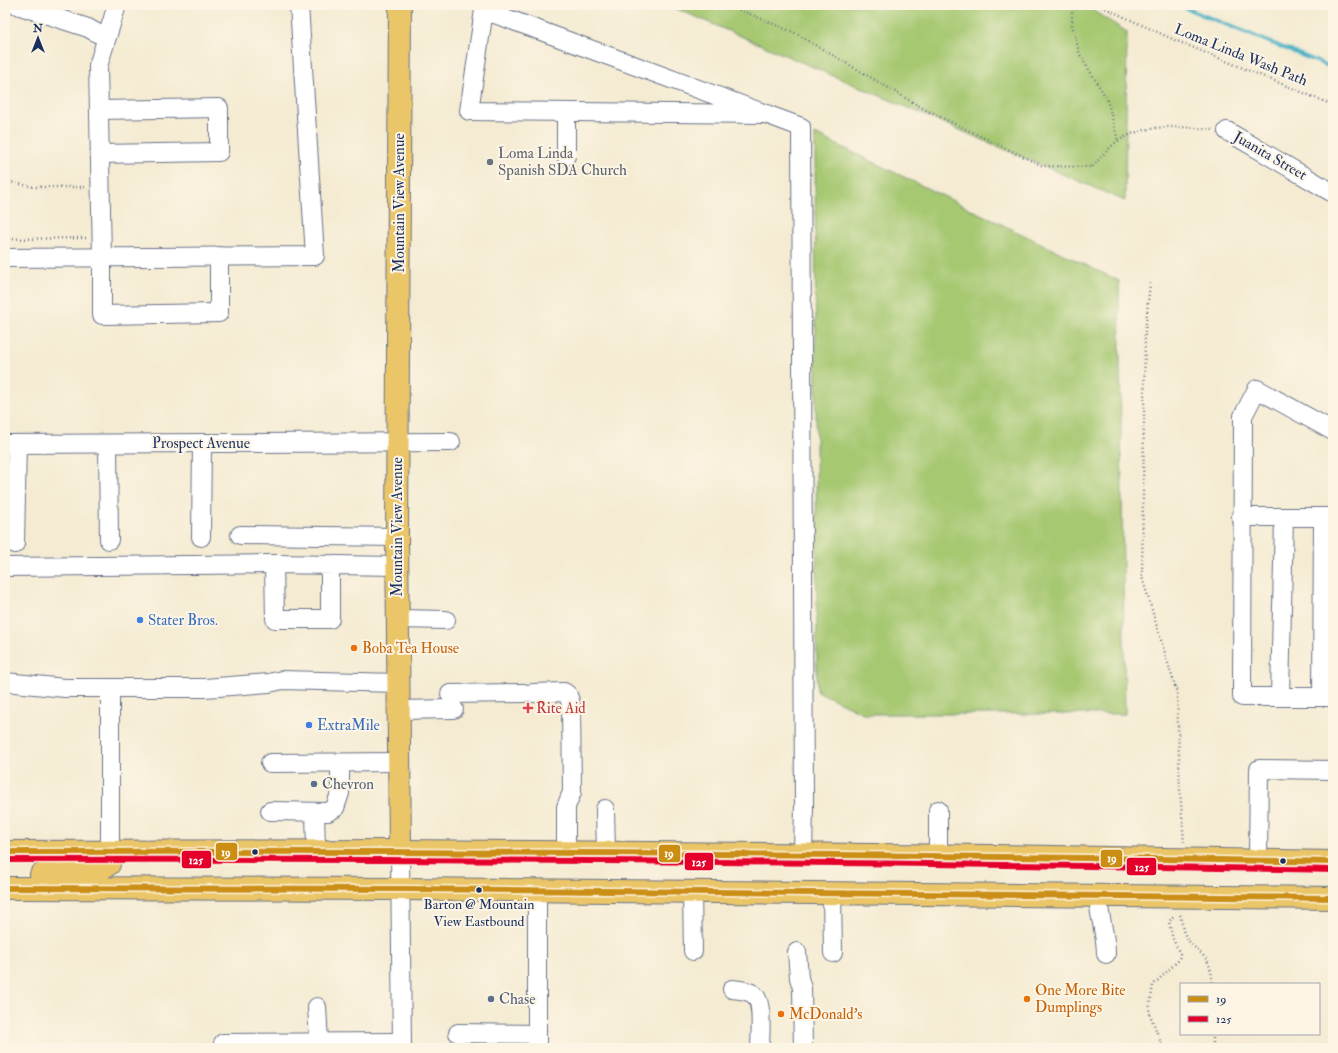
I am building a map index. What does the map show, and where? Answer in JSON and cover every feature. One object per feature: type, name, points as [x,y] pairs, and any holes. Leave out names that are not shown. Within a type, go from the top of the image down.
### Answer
[{"type":"main road","name":"Mountain View Avenue","points":[[400,5],[397,443],[398,762],[400,851]]},
{"type":"main road","points":[[5,852],[400,851],[1189,858],[1333,862]]},
{"type":"main road","points":[[5,880],[28,876],[99,870],[109,864],[110,852]]},
{"type":"main road","points":[[5,888],[401,889],[1098,896],[1181,906],[1333,898]]},
{"type":"street","points":[[17,5],[88,28],[106,38]]},
{"type":"street","points":[[116,5],[98,66],[102,237],[102,315],[219,313],[219,256]]},
{"type":"street","points":[[5,258],[315,256],[299,5]]},
{"type":"street","points":[[767,114],[469,111],[484,10],[767,114],[801,127],[803,855]]},
{"type":"street","points":[[99,110],[219,108],[219,152],[100,154]]},
{"type":"street","points":[[566,112],[566,156]]},
{"type":"street","name":"Juanita Street","points":[[1227,131],[1333,193]]},
{"type":"street","points":[[1241,517],[1328,517],[1327,697],[1242,697],[1241,517],[1243,416],[1257,389],[1333,431]]},
{"type":"street","name":"Prospect Avenue","points":[[11,444],[451,442]]},
{"type":"street","points":[[11,444],[15,544]]},
{"type":"street","points":[[108,444],[109,540]]},
{"type":"street","points":[[201,537],[202,444]]},
{"type":"street","points":[[1280,697],[1284,517]]},
{"type":"street","points":[[240,536],[397,537]]},
{"type":"street","points":[[5,567],[274,564],[397,566]]},
{"type":"street","points":[[274,564],[275,619],[330,619],[330,564]]},
{"type":"street","points":[[398,619],[446,620]]},
{"type":"street","points":[[5,682],[65,688],[205,688],[282,680],[398,683]]},
{"type":"street","points":[[110,688],[110,852]]},
{"type":"street","points":[[398,710],[528,693],[564,692],[568,695],[571,704],[572,792],[566,806],[566,853]]},
{"type":"street","points":[[270,763],[398,762]]},
{"type":"street","points":[[270,811],[328,812],[335,808],[340,794],[340,763]]},
{"type":"street","points":[[1258,860],[1259,768],[1333,770]]},
{"type":"street","points":[[605,810],[606,853]]},
{"type":"street","points":[[938,810],[938,856]]},
{"type":"street","points":[[315,812],[316,851]]},
{"type":"street","name":"Mountain View Avenue","points":[[400,851],[402,1045]]},
{"type":"street","points":[[458,1033],[538,1041],[538,891]]},
{"type":"street","points":[[692,892],[692,951]]},
{"type":"street","points":[[832,894],[833,953]]},
{"type":"street","points":[[1098,896],[1099,915],[1106,939],[1106,954]]},
{"type":"street","points":[[797,952],[802,988],[798,1047]]},
{"type":"street","points":[[732,989],[747,991],[755,994],[758,999],[760,1006],[760,1048]]},
{"type":"street","points":[[317,1007],[319,1042]]},
{"type":"street","points":[[223,1043],[253,1045],[319,1042],[402,1045]]},
{"type":"path","points":[[728,5],[795,33],[926,110],[1043,166],[1092,167],[1118,141],[1154,127],[1187,126],[1227,131]]},
{"type":"path","points":[[1075,5],[1072,11],[1072,25],[1080,55],[1108,99],[1118,141]]},
{"type":"path","name":"Loma Linda Wash Path","points":[[1098,5],[1176,41],[1333,105]]},
{"type":"path","points":[[5,137],[8,145],[10,182],[34,188],[101,188]]},
{"type":"path","points":[[5,239],[102,237]]},
{"type":"path","points":[[1150,283],[1145,333],[1142,577],[1177,693],[1183,838],[1189,858]]},
{"type":"path","points":[[1181,906],[1184,933],[1194,946],[1205,956],[1212,971],[1212,983]]},
{"type":"path","points":[[1163,1048],[1149,1012],[1153,985],[1179,960],[1180,954],[1173,939],[1169,922],[1181,906]]},
{"type":"path","points":[[1213,1035],[1213,1048]]},
{"type":"green space","points":[[668,5],[1084,5],[1127,32],[1125,201]]},
{"type":"green space","points":[[815,134],[1119,281],[1125,714],[865,714],[817,691]]},
{"type":"waterway","points":[[1178,5],[1333,68]]},
{"type":"transit line","name":"19","points":[[5,852],[669,854],[1333,862]]},
{"type":"transit line","name":"125","points":[[5,860],[669,862],[1333,870]]},
{"type":"transit line","name":"19","points":[[5,888],[401,889],[1333,898]]},
{"type":"place","name":"Loma Linda Spanish SDA Church","points":[[490,162]]},
{"type":"place","name":"Stater Bros.","points":[[140,620]]},
{"type":"place","name":"Boba Tea House","points":[[354,648]]},
{"type":"place","name":"Rite Aid","points":[[528,708]]},
{"type":"place","name":"ExtraMile","points":[[309,725]]},
{"type":"place","name":"Chevron","points":[[314,784]]},
{"type":"place","name":"Barton @ Mountain View Eastbound","points":[[479,890]]},
{"type":"place","name":"Chase","points":[[491,999]]},
{"type":"place","name":"One More Bite Dumplings","points":[[1027,999]]},
{"type":"place","name":"McDonald's","points":[[781,1014]]}]
